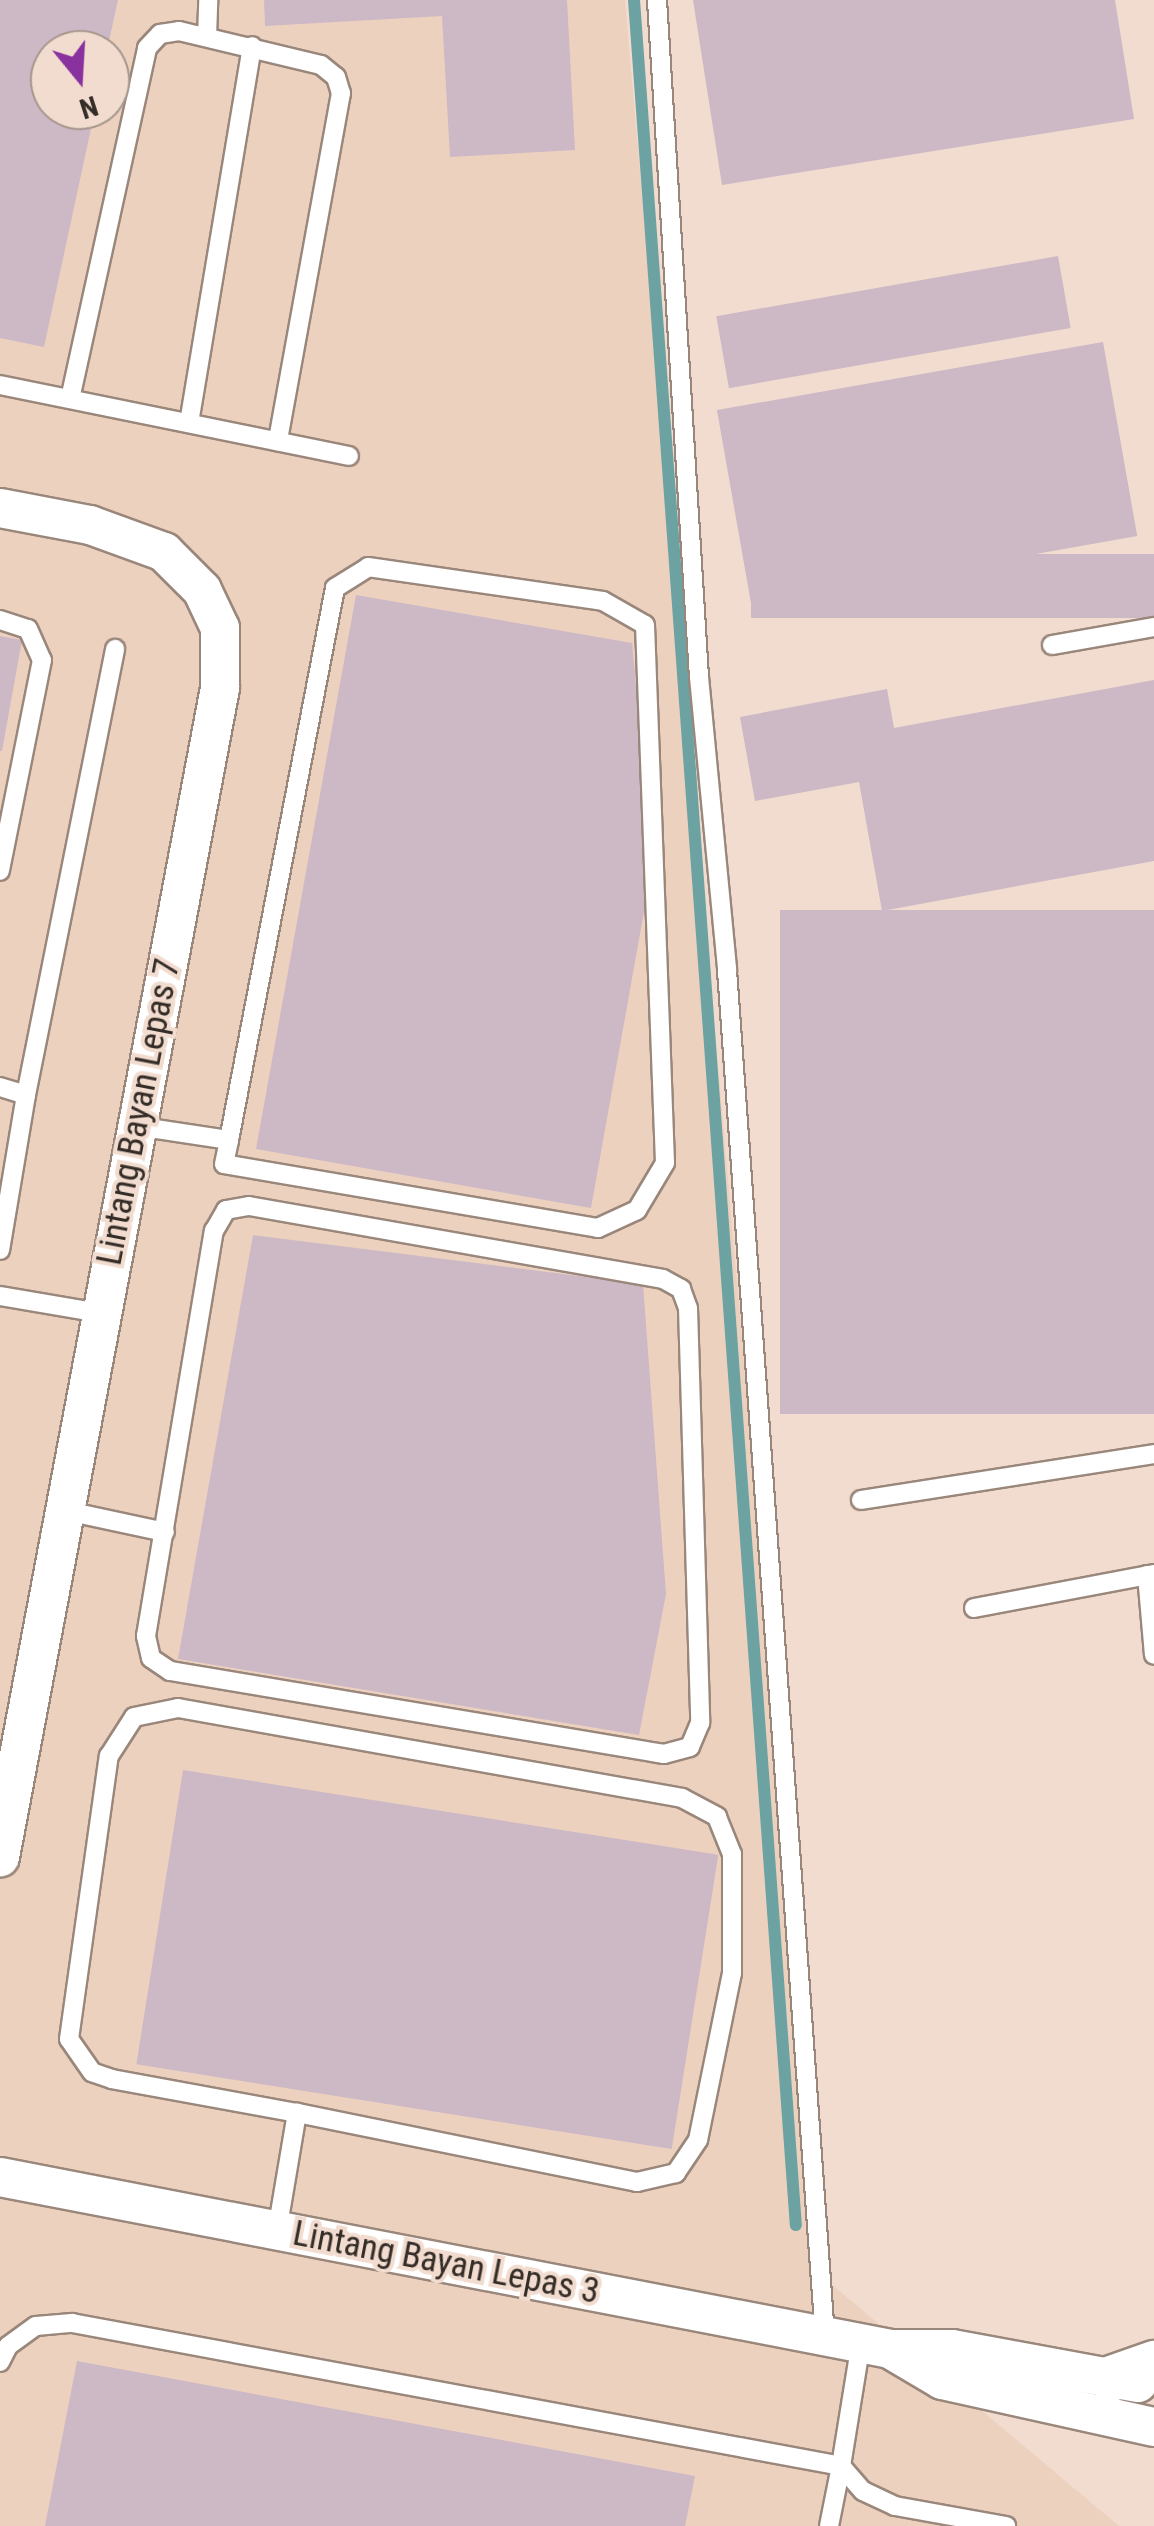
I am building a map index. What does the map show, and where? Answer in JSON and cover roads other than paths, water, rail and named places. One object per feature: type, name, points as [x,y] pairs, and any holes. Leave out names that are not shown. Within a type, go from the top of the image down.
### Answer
[{"type":"street","name":"Lintang Bayan Lepas 7","points":[[0,508],[90,525],[164,552],[202,590],[220,628],[220,688],[0,1857]]},
{"type":"street","name":"Lintang Bayan Lepas 3","points":[[0,2177],[859,2343],[952,2349],[1132,2382]]},
{"type":"street","name":"Lintang Bayan Lepas 3","points":[[859,2343],[942,2380],[1154,2427]]},
{"type":"street","points":[[1132,2382],[1154,2363]]},
{"type":"lane","points":[[207,37],[208,0]]},
{"type":"lane","points":[[656,0],[699,677],[859,2343],[829,2526]]},
{"type":"lane","points":[[70,400],[147,48],[160,34],[207,37],[321,65],[336,77],[341,93],[278,441]]},
{"type":"lane","points":[[189,424],[252,46]]},
{"type":"lane","points":[[0,385],[348,456]]},
{"type":"lane","points":[[368,567],[604,601],[644,625],[666,1163],[636,1210],[598,1228],[224,1164],[229,1140],[335,588],[368,567]]},
{"type":"lane","points":[[0,620],[28,629],[42,660],[0,871]]},
{"type":"lane","points":[[1052,645],[1154,627]]},
{"type":"lane","points":[[0,1250],[26,1095],[114,649]]},
{"type":"lane","points":[[0,1087],[26,1095]]},
{"type":"lane","points":[[136,1126],[229,1140]]},
{"type":"lane","points":[[249,1206],[663,1278],[686,1298],[700,1722],[690,1747],[678,1753],[160,1667],[146,1647],[165,1532],[214,1231],[226,1210],[249,1206]]},
{"type":"lane","points":[[0,1296],[101,1313]]},
{"type":"lane","points":[[861,1500],[1154,1454]]},
{"type":"lane","points":[[67,1512],[165,1532]]},
{"type":"lane","points":[[974,1608],[1151,1574],[1154,1655]]},
{"type":"lane","points":[[178,1708],[682,1798],[717,1817],[732,1854],[732,1974],[698,2140],[676,2173],[637,2182],[297,2113],[112,2080],[92,2072],[69,2039],[109,1756],[134,1718],[178,1708]]},
{"type":"lane","points":[[277,2231],[297,2113]]},
{"type":"lane","points":[[0,2362],[8,2346],[36,2326],[72,2323],[840,2466],[863,2491],[895,2506],[950,2521],[1006,2526]]},
{"type":"waterway","points":[[634,0],[796,2225]]}]
